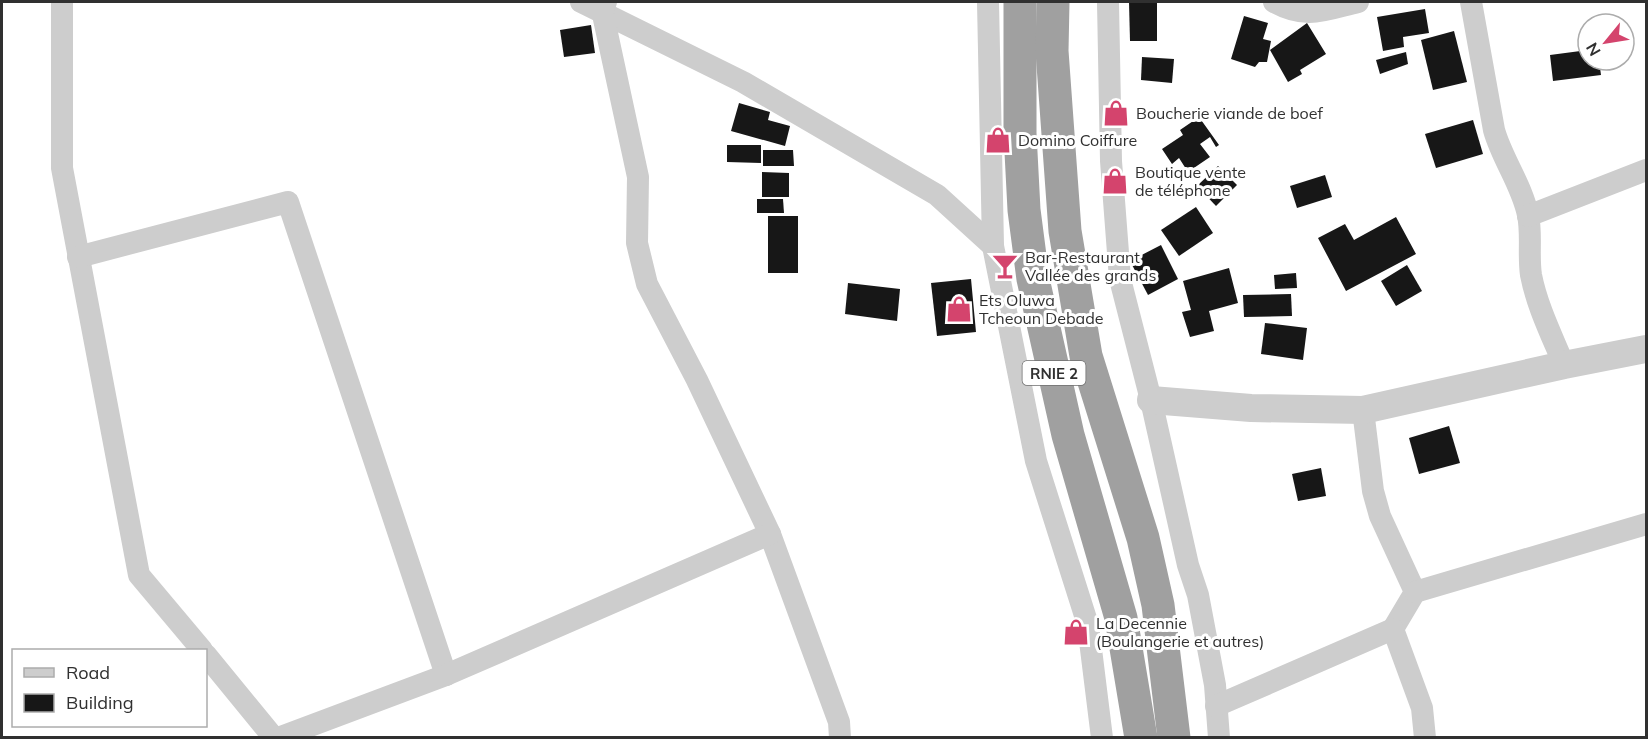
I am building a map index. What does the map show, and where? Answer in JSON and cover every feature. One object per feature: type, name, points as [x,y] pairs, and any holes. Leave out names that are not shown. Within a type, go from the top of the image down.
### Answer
[{"type":"highway","name":"RNIE 2","points":[[1020,2],[1020,144],[1024,210],[1033,279],[1068,435],[1120,618],[1141,738]]},
{"type":"highway","name":"RNIE 2","points":[[1053,2],[1052,51],[1065,231],[1086,356],[1143,538],[1158,605],[1174,738]]},
{"type":"street","points":[[62,2],[62,168],[140,575],[200,649]]},
{"type":"street","points":[[988,2],[993,246],[1036,461],[1088,625],[1102,738]]},
{"type":"street","points":[[1108,2],[1111,161],[1120,279],[1151,400],[1188,565],[1198,595],[1215,685],[1219,738]]},
{"type":"street","points":[[1274,2],[1296,12],[1312,13],[1358,2]]},
{"type":"street","points":[[1471,2],[1497,142],[1520,190],[1528,216],[1531,274],[1539,306],[1564,365]]},
{"type":"street","points":[[596,4],[743,82],[937,195],[993,246]]},
{"type":"street","points":[[596,4],[638,177],[637,243],[647,284],[697,380],[770,534],[839,723],[840,738]]},
{"type":"street","points":[[1528,216],[1647,170]]},
{"type":"street","points":[[78,257],[288,202],[446,675]]},
{"type":"street","points":[[1151,400],[1251,408],[1363,410],[1647,349]]},
{"type":"street","points":[[1363,410],[1373,491],[1380,516],[1415,592]]},
{"type":"street","points":[[1216,706],[1393,628],[1415,592],[1647,524]]},
{"type":"street","points":[[207,656],[276,738],[446,675],[770,534]]},
{"type":"street","points":[[1393,628],[1422,708],[1425,738]]},
{"type":"building","points":[[1129,2],[1157,2],[1157,41],[1130,41]]},
{"type":"building","points":[[1425,9],[1429,33],[1403,37],[1404,47],[1383,51],[1377,17]]},
{"type":"building","points":[[1244,16],[1268,23],[1263,39],[1271,41],[1267,62],[1259,62],[1255,67],[1231,59]]},
{"type":"building","points":[[1307,23],[1326,54],[1300,70],[1302,74],[1288,82],[1270,50]]},
{"type":"building","points":[[591,25],[595,53],[564,57],[560,30]]},
{"type":"building","points":[[1454,31],[1467,82],[1433,90],[1421,40]]},
{"type":"building","points":[[1406,52],[1408,64],[1380,74],[1376,60]]},
{"type":"building","points":[[1576,52],[1576,72],[1601,72],[1601,75],[1553,81],[1550,55]]},
{"type":"building","points":[[1142,57],[1174,59],[1172,83],[1141,80]]},
{"type":"building","points":[[739,103],[770,112],[768,120],[790,126],[785,146],[731,131]]},
{"type":"building","points":[[1199,117],[1219,145],[1216,147],[1210,137],[1200,144],[1210,157],[1188,172],[1179,158],[1172,164],[1162,149],[1183,135],[1180,130]]},
{"type":"building","points":[[1473,120],[1483,154],[1436,168],[1425,134]]},
{"type":"building","points":[[727,145],[761,145],[761,163],[727,162]]},
{"type":"building","points":[[763,150],[793,150],[794,166],[763,166]]},
{"type":"building","points":[[1218,166],[1237,185],[1216,206],[1197,186]]},
{"type":"building","points":[[762,172],[789,173],[789,197],[762,197]]},
{"type":"building","points":[[1325,175],[1332,197],[1297,208],[1290,186]]},
{"type":"building","points":[[757,199],[783,199],[784,213],[757,213]]},
{"type":"building","points":[[1196,207],[1213,233],[1179,256],[1161,230]]},
{"type":"building","points":[[768,216],[798,216],[798,273],[768,273]]},
{"type":"building","points":[[1396,217],[1416,254],[1346,291],[1318,238],[1345,224],[1354,240]]},
{"type":"building","points":[[1161,245],[1178,279],[1148,295],[1130,261]]},
{"type":"building","points":[[1407,265],[1422,291],[1396,306],[1381,281]]},
{"type":"building","points":[[1229,268],[1238,303],[1209,311],[1214,331],[1190,337],[1182,312],[1191,310],[1183,281]]},
{"type":"building","points":[[1296,273],[1297,288],[1275,289],[1274,275]]},
{"type":"building","points":[[971,279],[976,332],[937,336],[931,283]]},
{"type":"building","points":[[848,283],[900,289],[897,321],[845,314]]},
{"type":"building","points":[[1291,294],[1292,316],[1244,317],[1243,295]]},
{"type":"building","points":[[1265,323],[1307,328],[1303,360],[1261,354]]},
{"type":"building","points":[[1449,426],[1460,463],[1419,474],[1409,438]]},
{"type":"building","points":[[1321,468],[1326,496],[1298,501],[1292,474]]},
{"type":"place","name":"Boucherie viande de boef","points":[[1116,113]]},
{"type":"place","name":"Domino Coiffure","points":[[998,140]]},
{"type":"place","name":"Boutique vente de téléphone","points":[[1115,181]]},
{"type":"place","name":"Bar-Restaurant Vallée des grands","points":[[1005,266]]},
{"type":"place","name":"Ets Oluwa Tcheoun Debade","points":[[959,309]]},
{"type":"place","name":"La Decennie (Boulangerie et autres)","points":[[1076,632]]}]
